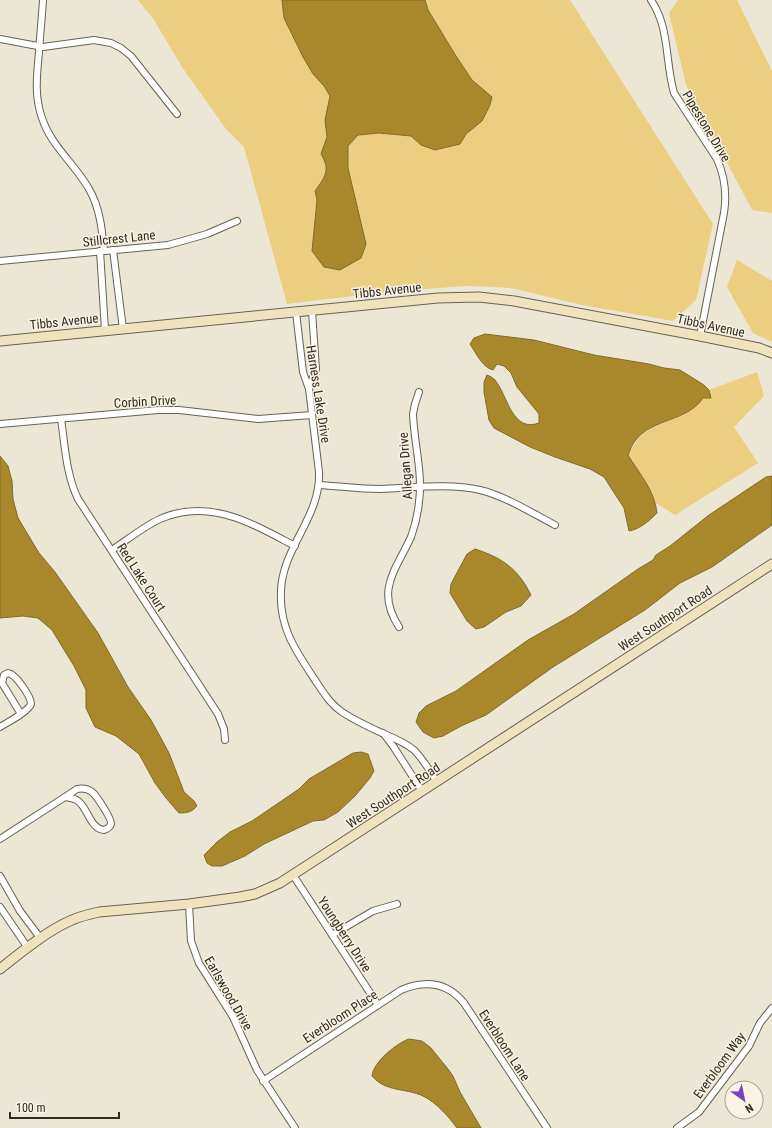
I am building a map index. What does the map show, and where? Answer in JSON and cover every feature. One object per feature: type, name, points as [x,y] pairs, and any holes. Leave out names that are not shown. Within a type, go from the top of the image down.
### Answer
[{"type":"main road","name":"Tibbs Avenue","points":[[0,341],[457,297],[514,301],[700,336],[759,348],[772,353]]},
{"type":"main road","name":"West Southport Road","points":[[0,969],[41,939],[72,920],[99,912],[189,904],[240,897],[255,894],[280,883],[772,564]]},
{"type":"street","points":[[43,0],[36,88],[37,102],[50,137],[84,181],[93,197],[100,219],[105,330]]},
{"type":"street","name":"Pipestone Drive","points":[[651,0],[658,10],[662,22],[674,93],[717,159],[722,170],[725,184],[726,202],[700,336]]},
{"type":"street","points":[[0,39],[49,47],[94,40],[117,46],[125,50],[134,60],[177,114]]},
{"type":"street","name":"Stillcrest Lane","points":[[0,261],[181,242],[207,234],[237,221]]},
{"type":"street","points":[[113,250],[123,329]]},
{"type":"street","points":[[309,389],[316,369],[312,311]]},
{"type":"street","name":"Harness Lake Drive","points":[[296,312],[303,372],[309,389],[319,472],[319,485],[312,512],[285,568],[280,604],[282,618],[290,640],[333,705],[345,714],[396,738],[414,750],[437,782]]},
{"type":"street","name":"Allegan Drive","points":[[399,627],[389,608],[387,595],[392,572],[408,543],[414,526],[419,502],[420,488],[413,414],[419,392]]},
{"type":"street","name":"Corbin Drive","points":[[1,423],[158,410],[179,410],[258,418],[312,415]]},
{"type":"street","name":"Red Lake Court","points":[[62,419],[68,468],[72,486],[81,503],[218,714],[224,729],[225,740]]},
{"type":"street","points":[[319,485],[370,489],[462,487],[483,491],[504,499],[555,525]]},
{"type":"street","points":[[112,550],[161,519],[177,513],[196,511],[222,514],[239,518],[295,546]]},
{"type":"street","points":[[0,727],[21,714],[31,706],[32,702],[15,676],[8,673],[4,675],[2,683],[21,714]]},
{"type":"street","points":[[383,733],[392,743],[422,791]]},
{"type":"street","points":[[0,839],[77,789],[88,789],[92,792],[111,821],[108,828],[104,830],[97,828],[79,802],[73,798],[65,797]]},
{"type":"street","points":[[0,876],[20,910],[41,939]]},
{"type":"street","name":"Youngberry Drive","points":[[293,876],[378,1005]]},
{"type":"street","name":"Earlswood Drive","points":[[189,904],[191,941],[197,960],[233,1017],[252,1062],[295,1128]]},
{"type":"street","points":[[332,935],[373,911],[397,904]]},
{"type":"street","points":[[0,907],[28,948]]},
{"type":"street","name":"Everbloom Place","points":[[263,1080],[405,987],[418,984],[434,984]]},
{"type":"street","name":"Everbloom Lane","points":[[434,984],[451,991],[464,1003],[546,1128]]},
{"type":"street","name":"Everbloom Way","points":[[677,1128],[699,1112],[749,1046],[760,1024],[772,1008]]},
{"type":"shaded area","points":[[138,0],[570,0],[713,224],[696,300],[673,321],[582,305],[511,288],[493,287],[465,286],[386,292],[287,304],[244,147],[226,129],[182,67],[154,20]]},
{"type":"shaded area","points":[[282,0],[425,0],[428,10],[472,80],[492,97],[490,105],[482,121],[466,134],[460,144],[435,150],[421,145],[411,136],[379,133],[358,135],[348,146],[348,168],[366,244],[361,258],[340,270],[324,267],[312,251],[317,200],[315,191],[322,182],[326,173],[326,165],[321,154],[327,137],[325,120],[330,96],[324,86],[313,74],[303,57],[284,18]]},
{"type":"shaded area","points":[[678,0],[737,0],[772,71],[772,213],[752,210],[686,85],[669,13]]},
{"type":"shaded area","points":[[737,260],[772,281],[772,342],[753,333],[727,287]]},
{"type":"shaded area","points":[[485,334],[534,340],[594,355],[680,370],[704,385],[709,390],[711,398],[703,398],[688,412],[651,428],[635,441],[630,449],[628,455],[646,482],[656,505],[657,513],[651,519],[641,527],[629,531],[624,508],[604,477],[590,469],[530,447],[494,428],[489,420],[484,392],[484,382],[487,375],[495,380],[512,411],[523,423],[530,425],[539,423],[539,414],[517,387],[511,373],[504,366],[497,364],[493,370],[482,363],[470,344],[474,338]]},
{"type":"shaded area","points":[[757,372],[764,396],[734,427],[758,463],[675,515],[656,503],[628,455],[640,437],[655,426],[690,411],[703,398],[711,398],[709,390]]},
{"type":"shaded area","points":[[0,456],[8,466],[12,481],[13,499],[18,518],[39,553],[55,572],[98,633],[128,687],[151,720],[169,753],[184,792],[194,801],[197,806],[191,811],[179,813],[155,783],[139,754],[116,736],[95,727],[86,708],[86,690],[74,666],[52,630],[38,618],[23,616],[0,618]]},
{"type":"shaded area","points":[[772,476],[772,525],[712,567],[680,583],[645,610],[553,667],[486,715],[443,736],[434,738],[423,732],[416,722],[419,713],[426,706],[456,691],[528,640],[574,614],[653,560],[656,555],[670,546],[709,515],[766,477]]},
{"type":"shaded area","points":[[475,549],[494,556],[509,566],[521,578],[531,595],[521,606],[506,612],[484,627],[476,629],[467,621],[450,593],[451,584],[467,554]]},
{"type":"shaded area","points":[[361,752],[368,754],[374,771],[355,796],[338,812],[324,820],[313,821],[264,844],[245,856],[222,866],[212,866],[207,863],[204,855],[230,832],[252,821],[299,789],[309,779],[353,753]]},
{"type":"shaded area","points":[[409,1039],[422,1041],[431,1048],[448,1069],[481,1128],[457,1128],[433,1102],[423,1096],[383,1085],[372,1076],[373,1071],[386,1054],[398,1044]]}]
